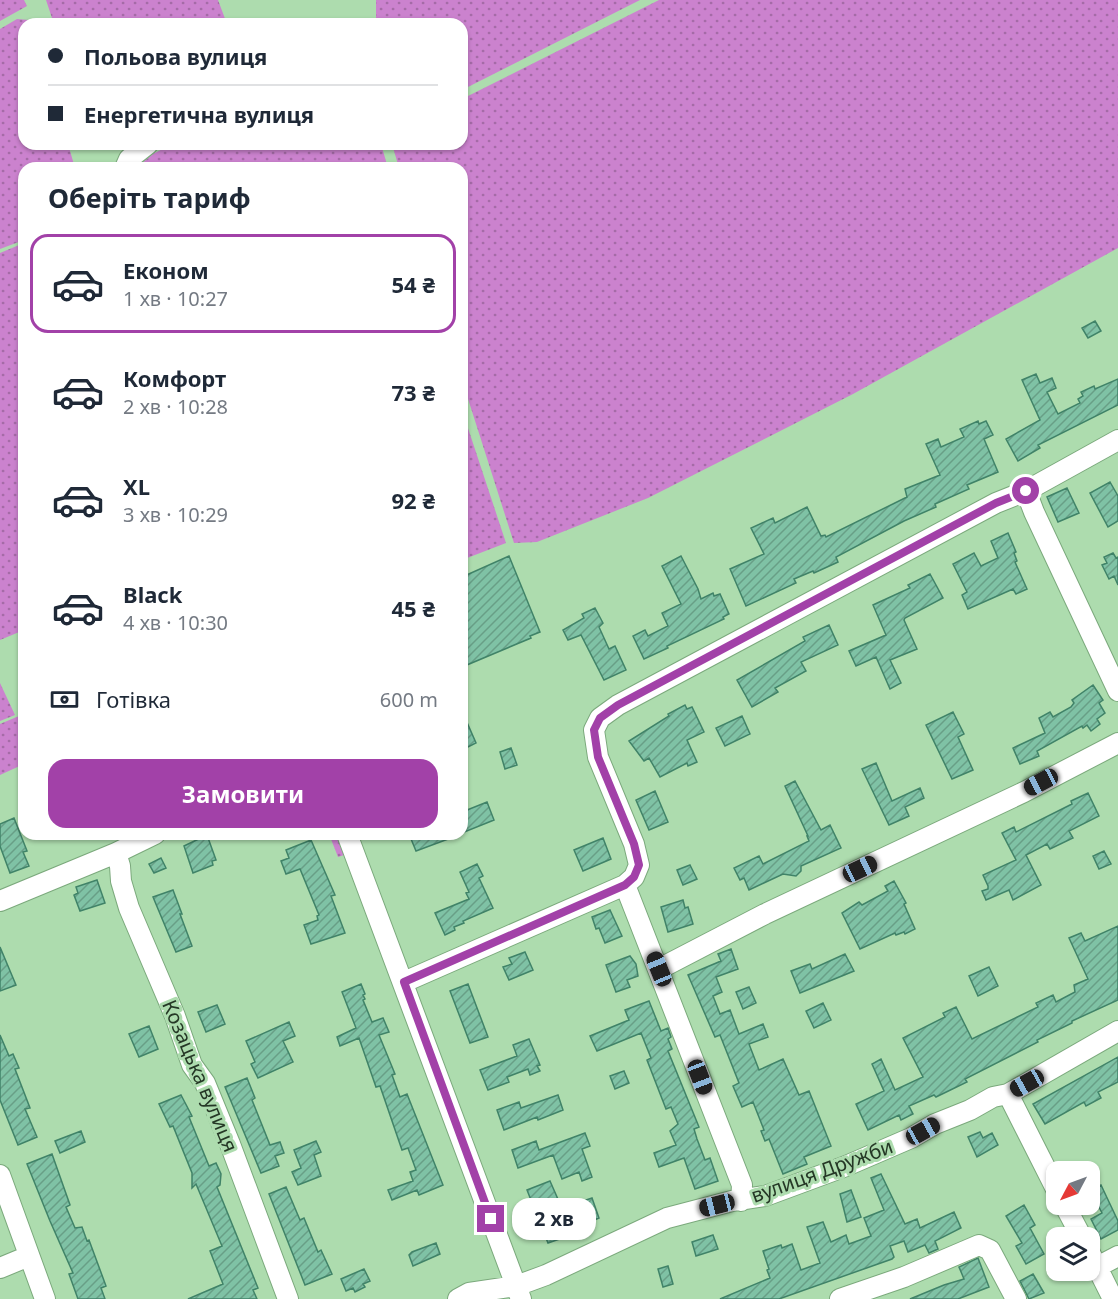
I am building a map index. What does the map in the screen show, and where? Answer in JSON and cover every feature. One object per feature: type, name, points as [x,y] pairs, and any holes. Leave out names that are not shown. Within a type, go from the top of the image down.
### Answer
[{"type":"street","points":[[128,162],[140,150]]},
{"type":"street","points":[[404,982],[625,885],[634,877],[639,865],[634,844],[598,757],[594,730],[600,718],[618,705],[996,503],[1026,491],[1118,440]]},
{"type":"street","points":[[1026,491],[1034,513],[1118,691]]},
{"type":"street","points":[[659,969],[765,914],[1024,792],[1118,743]]},
{"type":"street","points":[[0,901],[143,840]]},
{"type":"street","points":[[348,840],[404,982],[518,1292]]},
{"type":"street","name":"Козацька вулиця","points":[[116,853],[129,908],[175,1016],[192,1065],[205,1083],[230,1144],[288,1299]]},
{"type":"street","points":[[625,885],[742,1185],[741,1201]]},
{"type":"street","name":"вулиця Дружби","points":[[458,1299],[469,1293],[518,1292],[546,1275],[667,1218],[732,1201],[765,1196],[846,1166],[970,1110],[993,1097],[1008,1094],[1118,1031]]},
{"type":"street","points":[[1008,1094],[1046,1169]]},
{"type":"street","points":[[0,1175],[45,1299]]},
{"type":"street","points":[[840,1299],[924,1269],[979,1245],[990,1250],[1016,1299]]},
{"type":"street","points":[[0,1268],[29,1256]]},
{"type":"street","points":[[1100,1258],[1118,1256]]},
{"type":"street","points":[[1100,1273],[1113,1299]]},
{"type":"shaded area","points":[[0,0],[24,0],[27,6],[0,21]]},
{"type":"shaded area","points":[[46,0],[218,0],[225,18],[52,18]]},
{"type":"shaded area","points":[[376,0],[640,0],[468,87],[468,18],[376,18]]},
{"type":"shaded area","points":[[659,0],[1118,0],[1118,248],[853,394],[648,498],[537,542],[514,543],[468,399],[468,162],[397,162],[394,150],[468,150],[468,96]]},
{"type":"shaded area","points":[[18,19],[18,150],[70,150],[73,162],[18,162],[18,242],[0,249],[0,29]]},
{"type":"shaded area","points":[[161,150],[383,150],[386,162],[143,162]]},
{"type":"shaded area","points":[[18,246],[18,632],[0,640],[0,253]]},
{"type":"shaded area","points":[[468,428],[506,543],[468,558]]},
{"type":"shaded area","points":[[0,683],[15,715],[0,721]]},
{"type":"shaded area","points":[[18,716],[18,767],[0,775],[0,724]]},
{"type":"shaded area","points":[[331,840],[342,840],[347,854],[338,857]]},
{"type":"building","points":[[1095,321],[1101,331],[1088,338],[1082,328]]},
{"type":"building","points":[[1036,374],[1040,383],[1052,378],[1056,388],[1047,392],[1058,414],[1080,403],[1078,399],[1083,396],[1081,392],[1094,386],[1095,389],[1118,379],[1118,405],[1038,445],[1040,448],[1018,461],[1006,439],[1040,420],[1022,380]]},
{"type":"building","points":[[978,421],[979,424],[986,421],[993,435],[984,439],[998,472],[967,485],[969,489],[935,504],[936,507],[836,557],[838,562],[794,579],[796,583],[746,606],[730,569],[764,554],[751,528],[773,518],[775,523],[807,507],[821,536],[826,537],[907,497],[905,489],[940,475],[926,444],[938,439],[941,447],[964,437],[960,429]]},
{"type":"building","points":[[1110,482],[1118,496],[1118,521],[1108,527],[1090,493]]},
{"type":"building","points":[[1067,488],[1079,513],[1058,522],[1047,497]]},
{"type":"building","points":[[1008,533],[1016,552],[1014,553],[1017,561],[1015,562],[1027,589],[1016,594],[1013,589],[968,609],[962,595],[967,592],[953,564],[974,553],[981,566],[998,558],[991,541]]},
{"type":"building","points":[[1113,553],[1116,558],[1118,557],[1118,585],[1114,576],[1109,579],[1102,565],[1107,563],[1104,557]]},
{"type":"building","points":[[509,556],[540,632],[468,664],[468,574]]},
{"type":"building","points":[[681,556],[701,599],[713,593],[714,596],[720,594],[729,614],[723,617],[724,619],[644,659],[633,636],[645,630],[648,636],[668,626],[662,613],[681,604],[662,566]]},
{"type":"building","points":[[930,574],[943,598],[905,618],[917,649],[890,660],[901,683],[890,689],[876,657],[856,666],[849,651],[886,635],[873,605],[910,588],[908,585]]},
{"type":"building","points":[[595,608],[603,623],[599,627],[609,649],[615,646],[626,670],[604,680],[581,635],[568,640],[563,630],[584,618],[582,614]]},
{"type":"building","points":[[829,625],[838,645],[801,662],[806,671],[775,688],[778,692],[752,707],[737,680],[805,641],[803,637]]},
{"type":"building","points":[[1093,685],[1103,700],[1099,703],[1105,713],[1097,719],[1100,724],[1091,731],[1087,725],[1083,728],[1082,726],[1037,751],[1039,756],[1020,764],[1013,748],[1045,733],[1039,718],[1050,712],[1053,717],[1071,707],[1074,703],[1072,700]]},
{"type":"building","points":[[685,705],[687,709],[692,707],[704,732],[687,740],[697,762],[688,766],[687,763],[660,777],[649,758],[644,761],[629,741]]},
{"type":"building","points":[[953,712],[964,734],[958,737],[973,770],[952,779],[926,725]]},
{"type":"building","points":[[742,716],[750,734],[725,746],[716,728]]},
{"type":"building","points":[[468,725],[476,743],[468,747]]},
{"type":"building","points":[[511,748],[517,765],[505,769],[500,752]]},
{"type":"building","points":[[876,763],[892,801],[920,788],[924,798],[905,807],[909,816],[889,825],[862,769]]},
{"type":"building","points":[[795,781],[821,830],[830,825],[841,848],[801,866],[801,871],[796,876],[783,874],[749,890],[744,878],[740,880],[734,868],[759,856],[763,864],[809,841],[785,786]]},
{"type":"building","points":[[655,791],[668,822],[649,830],[636,800]]},
{"type":"building","points":[[1088,793],[1099,816],[1069,831],[1073,838],[1050,849],[1047,844],[1026,855],[1041,885],[1013,900],[1009,890],[986,900],[982,891],[988,889],[988,886],[983,875],[1016,860],[1002,833],[1014,827],[1016,832],[1072,804],[1071,801]]},
{"type":"building","points":[[487,802],[494,820],[468,831],[468,810]]},
{"type":"building","points":[[14,818],[18,828],[18,840],[23,840],[27,851],[23,852],[29,866],[10,873],[0,846],[0,824]]},
{"type":"building","points":[[603,838],[611,859],[583,871],[574,850]]},
{"type":"building","points":[[197,840],[209,840],[216,860],[212,861],[213,865],[193,873],[184,846]]},
{"type":"building","points":[[311,840],[335,895],[331,896],[345,933],[311,944],[304,925],[318,920],[319,915],[300,869],[286,874],[281,861],[289,858],[286,850]]},
{"type":"building","points":[[411,840],[446,840],[416,851]]},
{"type":"building","points":[[1104,851],[1111,864],[1099,869],[1093,856]]},
{"type":"building","points":[[161,858],[166,868],[154,873],[149,864]]},
{"type":"building","points":[[477,864],[483,876],[479,878],[493,908],[463,921],[464,923],[454,927],[455,930],[445,935],[435,913],[469,899],[466,893],[469,892],[460,872]]},
{"type":"building","points":[[690,865],[697,879],[683,885],[677,870]]},
{"type":"building","points":[[97,880],[105,903],[80,911],[74,895],[78,893],[76,887]]},
{"type":"building","points":[[894,881],[906,903],[904,904],[915,929],[905,934],[904,932],[896,935],[895,933],[860,949],[842,913],[859,902],[862,905],[888,891],[885,886]]},
{"type":"building","points":[[173,890],[192,946],[176,952],[153,897]]},
{"type":"building","points":[[683,900],[685,908],[688,907],[693,924],[668,932],[661,907]]},
{"type":"building","points":[[610,910],[622,936],[605,943],[592,917]]},
{"type":"building","points":[[1118,926],[1118,1000],[1072,1021],[1037,1040],[1038,1042],[965,1079],[967,1082],[936,1097],[934,1095],[909,1106],[913,1114],[901,1120],[899,1115],[868,1130],[856,1104],[884,1091],[872,1064],[881,1059],[895,1090],[923,1077],[903,1038],[945,1017],[943,1013],[956,1007],[972,1039],[1038,1007],[1036,1003],[1053,995],[1056,1002],[1075,992],[1074,985],[1088,979],[1069,938],[1081,933],[1085,941]]},
{"type":"building","points":[[0,947],[16,985],[0,991]]},
{"type":"building","points":[[731,949],[738,969],[716,977],[722,992],[713,996],[720,1014],[730,1010],[739,1034],[763,1024],[768,1037],[749,1044],[759,1070],[783,1059],[799,1095],[809,1091],[831,1146],[804,1157],[807,1164],[783,1174],[769,1139],[765,1141],[761,1131],[764,1130],[753,1102],[742,1107],[733,1086],[739,1083],[720,1035],[715,1037],[688,975],[721,961],[718,954]]},
{"type":"building","points":[[525,952],[533,970],[509,980],[503,967],[512,964],[509,958]]},
{"type":"building","points":[[845,954],[854,971],[800,993],[791,971],[810,964],[812,969]]},
{"type":"building","points":[[630,956],[636,964],[638,976],[627,980],[630,987],[616,992],[606,965]]},
{"type":"building","points":[[989,967],[998,986],[978,996],[969,976]]},
{"type":"building","points":[[361,984],[365,994],[363,1000],[372,1022],[383,1018],[389,1032],[379,1035],[395,1074],[392,1075],[400,1097],[407,1094],[443,1185],[419,1195],[417,1190],[392,1200],[388,1190],[413,1181],[410,1172],[416,1170],[408,1148],[402,1150],[380,1086],[376,1087],[359,1038],[340,1046],[337,1037],[356,1028],[342,992]]},
{"type":"building","points":[[468,984],[488,1037],[470,1043],[450,991]]},
{"type":"building","points":[[749,987],[756,1003],[743,1009],[736,992]]},
{"type":"building","points":[[649,1001],[661,1031],[668,1028],[671,1037],[668,1039],[672,1049],[668,1051],[699,1127],[694,1129],[705,1160],[710,1158],[718,1181],[695,1189],[684,1158],[659,1167],[654,1153],[676,1145],[670,1131],[678,1124],[671,1107],[666,1109],[647,1060],[651,1058],[641,1033],[597,1051],[590,1036],[629,1020],[625,1010]]},
{"type":"building","points":[[823,1003],[831,1020],[814,1028],[806,1011]]},
{"type":"building","points":[[217,1005],[225,1024],[206,1032],[198,1012]]},
{"type":"building","points":[[289,1022],[295,1036],[283,1041],[293,1062],[258,1078],[251,1064],[255,1062],[246,1041]]},
{"type":"building","points":[[149,1026],[158,1049],[139,1057],[129,1034]]},
{"type":"building","points":[[0,1035],[9,1056],[13,1054],[19,1068],[15,1069],[30,1108],[25,1109],[37,1137],[18,1145],[0,1100]]},
{"type":"building","points":[[529,1039],[540,1065],[537,1066],[540,1071],[530,1075],[528,1069],[507,1077],[509,1082],[488,1090],[480,1070],[517,1056],[513,1045]]},
{"type":"building","points":[[1118,1057],[1118,1082],[1098,1092],[1101,1098],[1086,1106],[1084,1102],[1045,1124],[1033,1104]]},
{"type":"building","points":[[624,1071],[629,1083],[615,1089],[610,1076]]},
{"type":"building","points":[[247,1078],[255,1098],[252,1100],[270,1145],[280,1142],[284,1153],[275,1156],[279,1166],[261,1173],[225,1087]]},
{"type":"building","points":[[181,1095],[192,1116],[189,1117],[209,1166],[216,1163],[221,1174],[220,1185],[217,1187],[258,1288],[253,1290],[257,1299],[188,1299],[223,1284],[210,1251],[222,1246],[196,1184],[192,1188],[192,1173],[173,1126],[170,1127],[159,1104]]},
{"type":"building","points":[[558,1095],[563,1110],[504,1130],[497,1110],[519,1102],[521,1108]]},
{"type":"building","points":[[81,1131],[85,1142],[60,1153],[55,1141]]},
{"type":"building","points":[[980,1132],[983,1138],[992,1133],[998,1145],[977,1157],[968,1137]]},
{"type":"building","points":[[585,1133],[590,1146],[582,1149],[592,1177],[582,1181],[579,1172],[562,1179],[553,1155],[518,1168],[512,1150],[536,1141],[539,1150]]},
{"type":"building","points":[[316,1141],[321,1152],[314,1155],[321,1176],[298,1185],[292,1172],[301,1168],[294,1150]]},
{"type":"building","points":[[52,1154],[70,1205],[66,1207],[75,1228],[82,1227],[87,1241],[89,1240],[106,1286],[101,1288],[105,1299],[78,1299],[69,1274],[73,1273],[27,1164]]},
{"type":"building","points":[[881,1174],[905,1224],[917,1219],[920,1228],[954,1212],[961,1228],[935,1241],[938,1249],[929,1253],[925,1245],[908,1252],[904,1241],[890,1246],[894,1257],[892,1259],[779,1299],[720,1299],[770,1278],[763,1251],[792,1244],[801,1270],[820,1263],[807,1227],[823,1222],[831,1242],[846,1235],[849,1244],[871,1236],[864,1218],[884,1210],[871,1178]]},
{"type":"building","points":[[550,1181],[563,1208],[592,1198],[599,1218],[569,1230],[571,1235],[548,1243],[527,1190]]},
{"type":"building","points":[[1100,1185],[1118,1221],[1118,1230],[1101,1239],[1100,1227],[1095,1227],[1091,1219],[1102,1213]]},
{"type":"building","points":[[286,1187],[300,1220],[304,1218],[318,1252],[321,1250],[332,1274],[305,1285],[269,1194]]},
{"type":"building","points":[[851,1190],[861,1217],[847,1222],[840,1194]]},
{"type":"building","points":[[1024,1205],[1035,1225],[1030,1228],[1044,1254],[1026,1264],[1016,1246],[1022,1243],[1006,1216]]},
{"type":"building","points":[[713,1235],[718,1249],[696,1256],[692,1242]]},
{"type":"building","points":[[436,1243],[440,1254],[413,1266],[409,1255],[412,1252]]},
{"type":"building","points":[[978,1258],[989,1287],[958,1299],[910,1299],[964,1279],[959,1267]]},
{"type":"building","points":[[668,1266],[673,1284],[663,1287],[658,1269]]},
{"type":"building","points":[[364,1269],[370,1281],[363,1284],[365,1287],[355,1292],[353,1288],[346,1291],[341,1279]]},
{"type":"building","points":[[1033,1274],[1044,1293],[1029,1299],[1020,1281]]},
{"type":"route","points":[[491,1219],[404,982],[625,885],[634,877],[639,865],[634,844],[598,757],[594,730],[600,718],[618,705],[996,503],[1026,491]]}]
